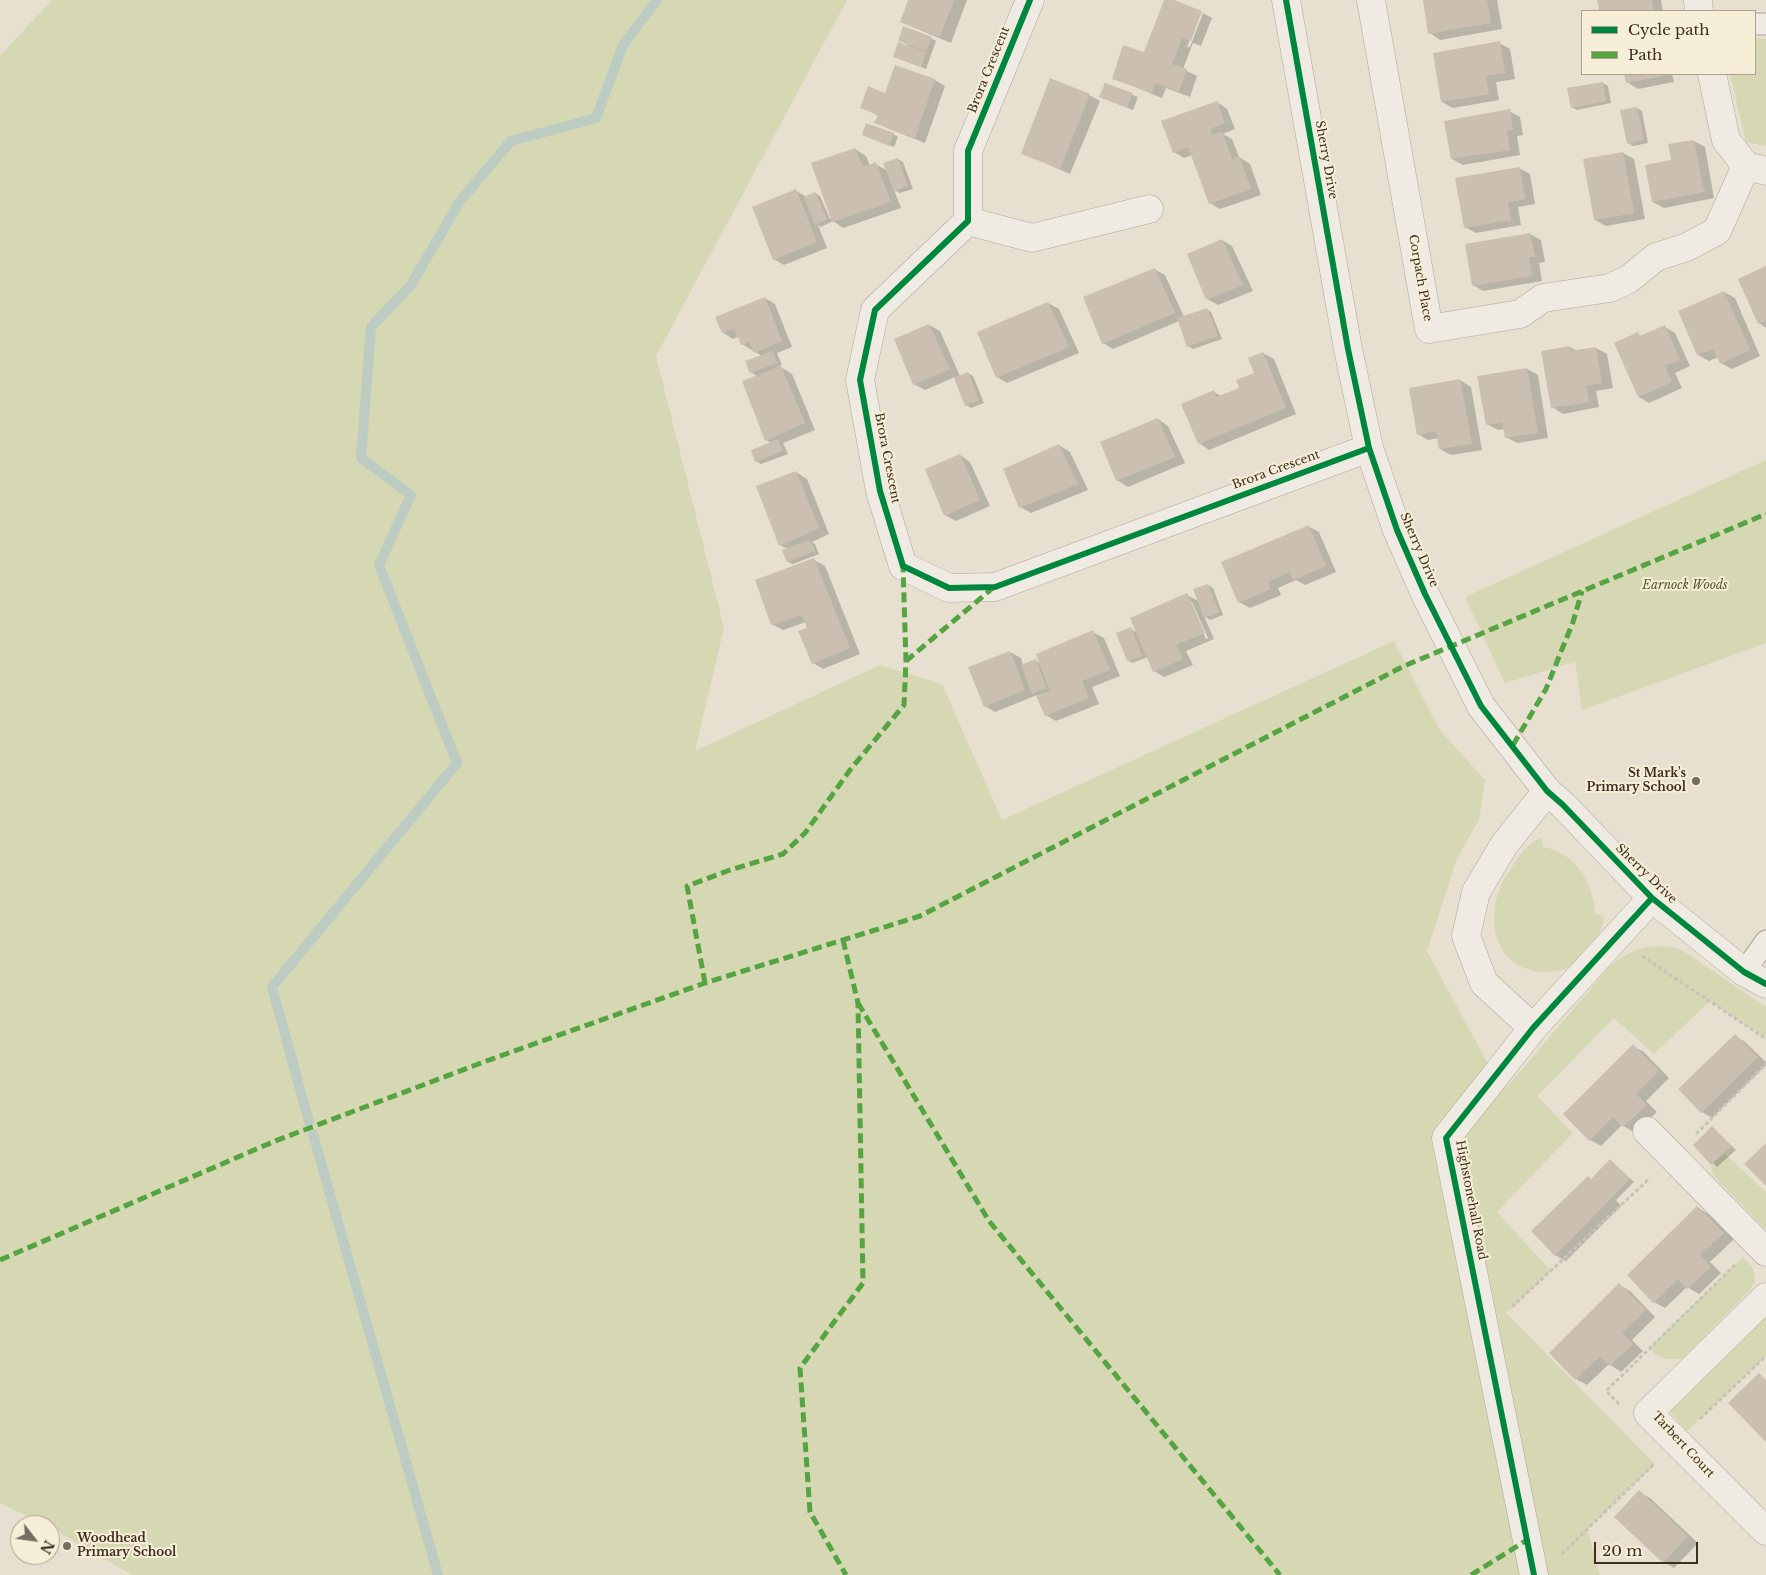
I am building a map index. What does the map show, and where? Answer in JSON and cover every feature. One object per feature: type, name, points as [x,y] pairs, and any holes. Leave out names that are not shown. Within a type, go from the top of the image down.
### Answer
[{"type":"street","name":"Brora Crescent","points":[[1030,0],[968,151],[968,221],[875,310],[860,380],[880,491],[902,566],[950,588],[995,587],[1369,448]]},
{"type":"street","name":"Sherry Drive","points":[[1286,0],[1348,349],[1369,448],[1397,530],[1425,594],[1481,706],[1547,792],[1563,805],[1652,898],[1755,978]]},
{"type":"street","name":"Corpach Place","points":[[1371,0],[1429,329],[1520,314],[1543,298],[1610,288],[1629,279],[1656,257],[1687,247],[1717,231],[1756,169]]},
{"type":"street","points":[[1712,75],[1726,140],[1756,169]]},
{"type":"street","points":[[968,221],[1032,238],[1150,209]]},
{"type":"street","points":[[1533,1028],[1484,983],[1466,936],[1476,892],[1504,845],[1547,792]]},
{"type":"street","name":"Highstonehall Road","points":[[1534,1575],[1446,1138],[1533,1028],[1617,939],[1652,898]]},
{"type":"street","points":[[1647,1131],[1766,1252]]},
{"type":"street","name":"Tarbert Court","points":[[1766,1297],[1648,1413],[1766,1532]]},
{"type":"lane","points":[[1755,978],[1766,940]]},
{"type":"path","points":[[1617,939],[1766,1039]]},
{"type":"path","points":[[1485,1333],[1673,1156],[1766,1064]]},
{"type":"green space","points":[[52,0],[847,0],[656,356],[724,628],[695,751],[880,665],[942,684],[1002,820],[1394,641],[1439,729],[1485,780],[1479,820],[1457,858],[1427,951],[1494,1075],[1507,1087],[1610,966],[1635,950],[1661,946],[1682,950],[1766,1007],[1766,1038],[1710,1001],[1654,1054],[1614,1018],[1537,1096],[1573,1133],[1497,1212],[1551,1271],[1506,1313],[1655,1464],[1587,1529],[1600,1575],[132,1575],[60,1533],[60,1515],[25,1515],[0,1503],[0,56]]},
{"type":"green space","points":[[1756,38],[1766,39],[1766,146],[1746,142],[1730,75],[1756,75]]},
{"type":"green space","name":"Earnock Woods","points":[[1766,460],[1766,643],[1582,710],[1575,662],[1505,683],[1465,597]]},
{"type":"green space","points":[[1542,838],[1543,847],[1564,855],[1581,871],[1591,891],[1595,914],[1604,916],[1598,936],[1582,958],[1569,967],[1553,972],[1528,969],[1514,962],[1503,951],[1497,937],[1494,921],[1495,904],[1500,888],[1508,873],[1526,848]]},
{"type":"green space","points":[[1724,1153],[1766,1192],[1766,1230],[1713,1175],[1711,1165]]},
{"type":"green space","points":[[1743,1257],[1753,1268],[1755,1281],[1750,1290],[1683,1358],[1665,1358],[1657,1355],[1649,1348]]},
{"type":"green space","points":[[1766,1317],[1766,1356],[1687,1431],[1669,1411]]},
{"type":"building","points":[[908,0],[954,0],[940,37],[900,22]]},
{"type":"building","points":[[1164,0],[1174,0],[1202,11],[1191,41],[1182,38],[1172,64],[1187,69],[1179,92],[1155,83],[1152,93],[1112,79],[1123,45],[1144,52]]},
{"type":"building","points":[[1423,0],[1487,0],[1491,23],[1428,34]]},
{"type":"building","points":[[1597,0],[1652,0],[1654,10],[1599,10]]},
{"type":"building","points":[[903,26],[932,37],[926,51],[898,41]]},
{"type":"building","points":[[1500,41],[1505,73],[1486,76],[1489,94],[1441,102],[1433,53]]},
{"type":"building","points":[[898,42],[926,52],[921,67],[893,57]]},
{"type":"building","points":[[895,65],[935,79],[915,138],[874,123],[878,115],[860,108],[868,86],[885,93]]},
{"type":"building","points":[[1624,75],[1663,75],[1663,76],[1626,83]]},
{"type":"building","points":[[1050,78],[1090,94],[1060,169],[1021,154]]},
{"type":"building","points":[[1603,82],[1606,101],[1571,108],[1567,88]]},
{"type":"building","points":[[1105,83],[1133,93],[1127,108],[1099,97]]},
{"type":"building","points":[[1217,101],[1225,123],[1210,129],[1212,135],[1222,132],[1232,159],[1239,156],[1251,189],[1209,204],[1188,147],[1173,153],[1161,121]]},
{"type":"building","points":[[1637,107],[1644,140],[1627,144],[1620,110]]},
{"type":"building","points":[[1510,109],[1513,130],[1507,131],[1510,150],[1451,159],[1444,121]]},
{"type":"building","points":[[866,123],[894,133],[889,146],[862,135]]},
{"type":"building","points":[[1694,140],[1704,192],[1652,202],[1645,165],[1671,160],[1668,144]]},
{"type":"building","points":[[855,148],[863,167],[876,162],[891,202],[832,222],[811,163]]},
{"type":"building","points":[[1623,152],[1634,213],[1594,220],[1583,159]]},
{"type":"building","points":[[898,158],[908,186],[894,191],[883,163]]},
{"type":"building","points":[[1520,167],[1525,199],[1508,202],[1511,220],[1464,228],[1455,178]]},
{"type":"building","points":[[796,189],[817,242],[773,260],[752,207]]},
{"type":"building","points":[[815,192],[827,219],[815,225],[804,197]]},
{"type":"building","points":[[1530,233],[1535,257],[1529,257],[1532,276],[1472,286],[1465,244]]},
{"type":"building","points":[[1222,239],[1243,285],[1206,300],[1187,254]]},
{"type":"building","points":[[1766,266],[1766,321],[1758,324],[1738,279]]},
{"type":"building","points":[[1155,268],[1175,313],[1102,344],[1083,297]]},
{"type":"building","points":[[1724,291],[1750,350],[1720,364],[1713,349],[1697,355],[1678,311]]},
{"type":"building","points":[[765,297],[782,341],[754,353],[749,342],[741,345],[734,328],[722,333],[715,317]]},
{"type":"building","points":[[1048,302],[1069,347],[996,378],[977,332]]},
{"type":"building","points":[[1207,308],[1218,336],[1187,347],[1177,318]]},
{"type":"building","points":[[929,324],[950,369],[913,385],[894,339]]},
{"type":"building","points":[[1665,325],[1680,360],[1665,366],[1672,382],[1638,397],[1614,343],[1638,332],[1640,336]]},
{"type":"building","points":[[1570,346],[1571,351],[1596,347],[1602,383],[1586,386],[1589,402],[1551,408],[1541,351]]},
{"type":"building","points":[[773,351],[777,363],[750,373],[745,361]]},
{"type":"building","points":[[1263,352],[1286,408],[1198,444],[1181,404],[1214,390],[1216,397],[1239,388],[1236,380],[1254,373],[1248,358]]},
{"type":"building","points":[[781,366],[805,423],[765,441],[742,381]]},
{"type":"building","points":[[1527,368],[1538,433],[1505,438],[1502,422],[1486,425],[1477,376]]},
{"type":"building","points":[[968,372],[979,400],[965,406],[954,378]]},
{"type":"building","points":[[1460,379],[1472,444],[1439,449],[1436,431],[1417,435],[1409,388]]},
{"type":"building","points":[[1158,418],[1175,457],[1116,481],[1100,442]]},
{"type":"building","points":[[778,439],[783,451],[755,462],[751,450]]},
{"type":"building","points":[[1059,444],[1078,484],[1019,508],[1003,469]]},
{"type":"building","points":[[960,454],[980,500],[944,516],[925,469]]},
{"type":"building","points":[[796,471],[819,528],[779,546],[756,486]]},
{"type":"building","points":[[1309,525],[1326,566],[1293,580],[1290,572],[1268,582],[1271,589],[1238,603],[1221,562]]},
{"type":"building","points":[[810,540],[815,551],[787,562],[782,550]]},
{"type":"building","points":[[814,558],[850,648],[812,664],[798,631],[807,628],[802,615],[771,625],[755,580]]},
{"type":"building","points":[[1208,584],[1219,612],[1204,618],[1193,589]]},
{"type":"building","points":[[1187,593],[1205,633],[1176,645],[1183,659],[1153,672],[1130,618]]},
{"type":"building","points":[[1131,627],[1142,656],[1127,661],[1116,633]]},
{"type":"building","points":[[1093,630],[1110,670],[1082,681],[1089,698],[1045,716],[1036,696],[1050,691],[1036,654]]},
{"type":"building","points":[[1010,651],[1025,690],[984,707],[968,667]]},
{"type":"building","points":[[1036,659],[1046,688],[1032,694],[1021,665]]},
{"type":"building","points":[[1735,1034],[1758,1057],[1701,1113],[1678,1089]]},
{"type":"building","points":[[1633,1044],[1659,1071],[1636,1094],[1647,1105],[1623,1127],[1613,1117],[1589,1141],[1563,1114]]},
{"type":"building","points":[[1712,1126],[1732,1146],[1711,1165],[1693,1145]]},
{"type":"building","points":[[1766,1143],[1766,1186],[1744,1164]]},
{"type":"building","points":[[1610,1159],[1630,1179],[1555,1256],[1531,1231],[1588,1176],[1591,1179]]},
{"type":"building","points":[[1697,1206],[1724,1233],[1700,1255],[1711,1267],[1687,1289],[1678,1279],[1653,1303],[1627,1275]]},
{"type":"building","points":[[1619,1283],[1646,1310],[1622,1333],[1633,1344],[1609,1366],[1600,1356],[1575,1380],[1549,1353]]},
{"type":"building","points":[[1759,1373],[1766,1380],[1766,1442],[1728,1403]]},
{"type":"building","points":[[1639,1490],[1688,1536],[1663,1563],[1614,1517]]},
{"type":"waterway","points":[[309,1122],[272,987],[457,763],[379,565],[411,495],[361,458],[371,327],[411,285],[460,201],[511,141],[596,118],[623,45],[657,0]]},
{"type":"waterway","points":[[313,1134],[438,1575]]},
{"type":"marked path","points":[[0,1260],[275,1141],[489,1060],[705,983],[920,916],[1404,666],[1766,514]]},
{"type":"marked path","points":[[705,983],[687,886],[730,870],[783,854],[805,833],[850,770],[904,705],[906,661],[903,566]]},
{"type":"marked path","points":[[906,661],[994,587]]},
{"type":"marked path","points":[[1513,745],[1546,689],[1573,622],[1582,591]]},
{"type":"marked path","points":[[843,940],[858,1003],[863,1283],[800,1368],[810,1512],[846,1575]]},
{"type":"marked path","points":[[858,1003],[989,1221],[1280,1575]]},
{"type":"marked path","points":[[1471,1575],[1527,1540]]},
{"type":"cycle path","points":[[1030,0],[968,151],[968,221],[875,310],[860,380],[880,491],[903,566],[949,588],[995,587],[1369,448]]},
{"type":"cycle path","points":[[1286,0],[1348,349],[1369,448],[1397,530],[1425,594],[1481,706],[1547,791],[1563,805],[1652,898],[1744,972],[1766,984]]},
{"type":"cycle path","points":[[1534,1575],[1446,1138],[1533,1028],[1652,898]]},
{"type":"place","name":"St Mark's Primary School","points":[[1696,781]]},
{"type":"place","name":"Woodhead Primary School","points":[[67,1546]]}]
